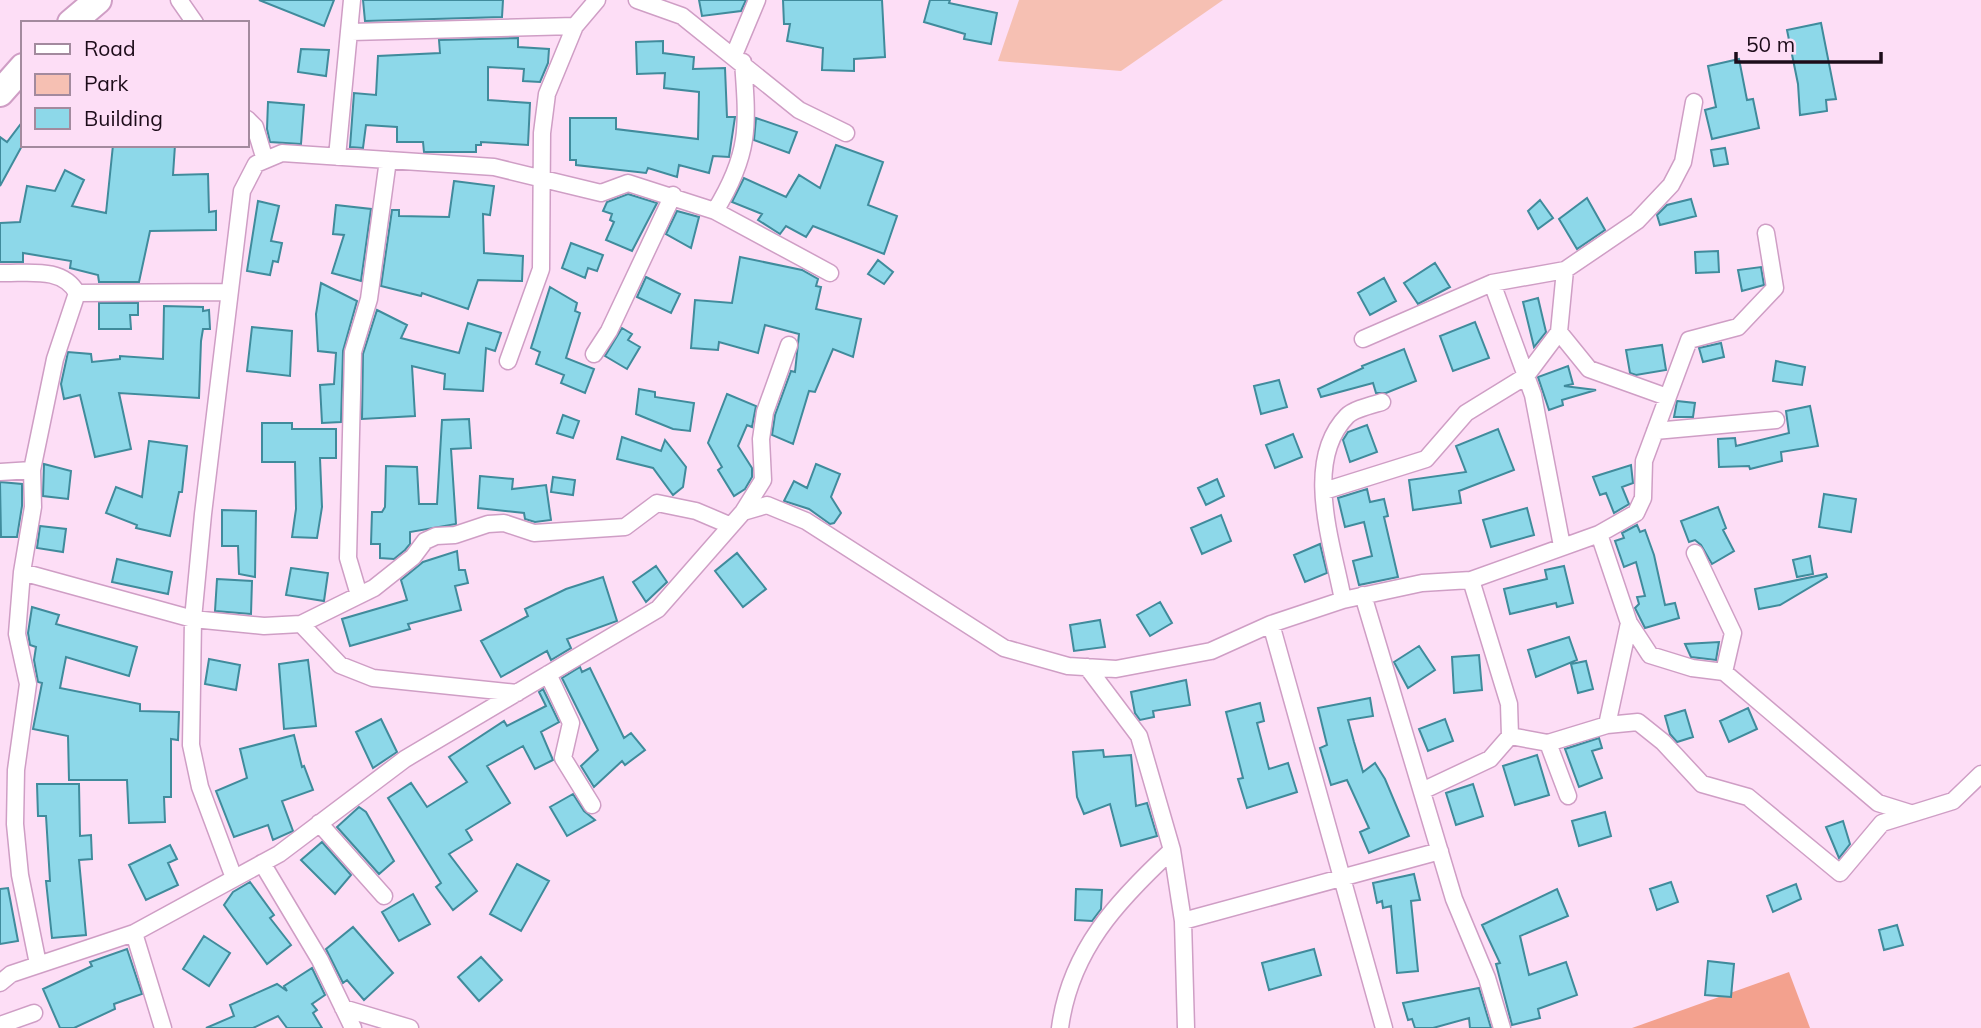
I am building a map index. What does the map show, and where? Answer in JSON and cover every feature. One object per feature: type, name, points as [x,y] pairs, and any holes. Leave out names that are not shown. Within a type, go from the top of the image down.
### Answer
[{"type":"main road","points":[[73,21],[98,0]]},
{"type":"main road","points":[[0,93],[21,69]]},
{"type":"street","points":[[179,0],[194,21]]},
{"type":"street","points":[[337,157],[352,0]]},
{"type":"street","points":[[508,361],[541,269],[542,133],[547,94],[575,26],[597,0]]},
{"type":"street","points":[[637,0],[684,8],[738,59],[799,110],[846,133]]},
{"type":"street","points":[[715,211],[732,183],[743,157],[747,121],[738,59],[757,0]]},
{"type":"street","points":[[351,32],[575,26]]},
{"type":"street","points":[[1363,339],[1492,283],[1565,270],[1637,221],[1671,186],[1683,162],[1694,102]]},
{"type":"street","points":[[251,122],[265,160]]},
{"type":"street","points":[[234,878],[200,787],[191,745],[193,618],[228,292],[242,191],[256,164],[282,153],[494,167],[601,193],[628,183],[673,195],[715,211],[830,273]]},
{"type":"street","points":[[359,595],[348,558],[353,352],[369,299],[388,160]]},
{"type":"street","points":[[594,355],[609,331],[673,195]]},
{"type":"street","points":[[743,512],[767,505],[806,521],[1004,648],[1068,666],[1115,669],[1211,651],[1271,624],[1343,600],[1422,583],[1471,580],[1599,534],[1636,513],[1643,498],[1644,461],[1689,340],[1738,327],[1775,288],[1766,233]]},
{"type":"street","points":[[1324,491],[1426,459],[1466,413],[1526,376],[1559,332],[1565,270]]},
{"type":"street","points":[[0,273],[54,274],[70,281],[77,293],[55,359],[32,470],[33,507],[22,572],[17,634],[28,684],[18,758],[15,824],[20,876],[38,964]]},
{"type":"street","points":[[1492,283],[1533,395],[1562,546]]},
{"type":"street","points":[[77,293],[228,292]]},
{"type":"street","points":[[1559,332],[1590,369],[1667,397]]},
{"type":"street","points":[[0,983],[11,974],[134,933],[262,863],[405,759],[658,609],[682,585],[729,525],[743,512],[763,480],[761,439],[765,412],[789,345]]},
{"type":"street","points":[[1343,600],[1324,491],[1326,449],[1348,414],[1382,402]]},
{"type":"street","points":[[1655,431],[1776,421]]},
{"type":"street","points":[[0,472],[32,470]]},
{"type":"street","points":[[22,572],[193,618],[264,626],[301,624],[374,588],[413,557],[425,541],[488,524],[504,523],[534,533],[625,527],[657,503],[696,511],[729,525]]},
{"type":"street","points":[[1599,534],[1629,623],[1650,655],[1692,668],[1724,672],[1878,803],[1910,813]]},
{"type":"street","points":[[1696,553],[1733,633],[1724,672]]},
{"type":"street","points":[[1422,791],[1490,759],[1510,736],[1509,704],[1471,580]]},
{"type":"street","points":[[1363,595],[1440,851],[1502,1028]]},
{"type":"street","points":[[1607,725],[1629,623]]},
{"type":"street","points":[[301,624],[340,665],[373,678],[517,693]]},
{"type":"street","points":[[1271,624],[1384,1028]]},
{"type":"street","points":[[1087,667],[1139,736],[1172,850],[1183,921],[1186,1028]]},
{"type":"street","points":[[548,674],[571,723],[563,758],[592,805]]},
{"type":"street","points":[[1510,736],[1548,743],[1607,725],[1638,723],[1663,742],[1702,784],[1748,797],[1840,873],[1882,823],[1953,801],[1981,774]]},
{"type":"street","points":[[1548,743],[1568,796]]},
{"type":"street","points":[[0,761],[18,758]]},
{"type":"street","points":[[319,823],[384,896]]},
{"type":"street","points":[[1060,1028],[1064,996],[1082,953],[1130,888],[1172,850]]},
{"type":"street","points":[[1183,921],[1440,851]]},
{"type":"street","points":[[262,863],[320,960],[353,1028]]},
{"type":"street","points":[[134,933],[163,1028]]},
{"type":"street","points":[[343,1008],[410,1028]]},
{"type":"street","points":[[0,1025],[34,1013]]},
{"type":"green space","points":[[1019,0],[1223,0],[1121,71],[998,61]]},
{"type":"shaded area","points":[[1789,972],[1810,1028],[1632,1028]]},
{"type":"building","points":[[259,0],[334,0],[324,26]]},
{"type":"building","points":[[363,0],[503,0],[502,17],[365,21]]},
{"type":"building","points":[[699,0],[746,0],[741,11],[702,16]]},
{"type":"building","points":[[783,0],[882,0],[885,57],[854,59],[854,71],[822,70],[823,48],[787,41],[790,24],[784,24]]},
{"type":"building","points":[[930,0],[950,0],[949,3],[997,13],[991,44],[964,39],[965,34],[924,22]]},
{"type":"building","points":[[1821,23],[1836,99],[1826,100],[1827,111],[1800,115],[1798,84],[1787,30]]},
{"type":"building","points":[[518,38],[518,47],[549,49],[548,63],[540,82],[523,81],[524,69],[488,67],[488,100],[530,103],[528,145],[481,142],[481,145],[476,145],[476,152],[424,152],[423,142],[397,142],[397,127],[366,125],[363,148],[350,147],[354,93],[376,95],[378,56],[440,53],[439,40]]},
{"type":"building","points":[[663,41],[663,53],[694,57],[693,69],[725,68],[727,117],[735,117],[729,157],[713,156],[709,173],[679,165],[677,177],[648,168],[646,173],[576,165],[576,160],[570,160],[570,118],[616,118],[616,129],[698,139],[699,92],[664,88],[665,73],[637,74],[636,42]]},
{"type":"building","points":[[301,49],[329,50],[326,76],[298,72]]},
{"type":"building","points":[[1739,59],[1747,100],[1753,99],[1759,128],[1712,139],[1705,110],[1716,107],[1708,66]]},
{"type":"building","points":[[268,102],[304,105],[301,144],[270,142],[267,129]]},
{"type":"building","points":[[756,118],[797,132],[789,153],[754,140]]},
{"type":"building","points":[[21,124],[21,147],[0,186],[0,137],[7,142]]},
{"type":"building","points":[[836,145],[883,162],[868,205],[897,216],[884,254],[813,226],[806,237],[786,226],[780,234],[758,220],[762,214],[732,202],[744,178],[786,197],[799,175],[820,188]]},
{"type":"building","points":[[113,147],[175,147],[173,175],[208,174],[209,212],[216,211],[216,230],[150,231],[139,282],[99,282],[98,275],[70,268],[71,261],[23,253],[23,262],[0,262],[0,223],[20,222],[27,186],[55,191],[65,170],[84,180],[72,206],[106,213]]},
{"type":"building","points":[[1725,148],[1728,164],[1714,166],[1711,150]]},
{"type":"building","points":[[454,181],[494,186],[490,215],[483,214],[484,253],[523,256],[522,281],[478,280],[468,309],[422,293],[421,296],[381,286],[392,210],[399,210],[399,216],[449,217]]},
{"type":"building","points":[[628,194],[657,203],[632,251],[606,240],[614,222],[610,220],[612,214],[603,211],[607,202]]},
{"type":"building","points":[[1587,198],[1605,230],[1577,249],[1559,219]]},
{"type":"building","points":[[1691,199],[1696,216],[1660,225],[1657,215],[1667,205]]},
{"type":"building","points":[[1540,200],[1553,218],[1538,229],[1528,211]]},
{"type":"building","points":[[258,201],[279,206],[271,241],[282,243],[278,262],[273,261],[270,275],[247,271]]},
{"type":"building","points":[[336,205],[371,209],[361,281],[332,273],[344,235],[333,234]]},
{"type":"building","points":[[677,211],[699,217],[691,248],[666,234]]},
{"type":"building","points":[[571,243],[603,255],[597,271],[588,268],[585,278],[562,268]]},
{"type":"building","points":[[1718,251],[1719,272],[1696,273],[1695,252]]},
{"type":"building","points":[[740,257],[802,270],[818,279],[816,286],[821,287],[816,309],[861,319],[853,357],[833,349],[815,392],[809,391],[793,444],[772,435],[775,415],[791,371],[795,372],[799,334],[765,325],[758,353],[719,342],[718,350],[691,348],[695,300],[732,303]]},
{"type":"building","points":[[878,260],[893,272],[884,284],[868,274]]},
{"type":"building","points":[[1435,263],[1450,287],[1418,304],[1404,283]]},
{"type":"building","points":[[1761,267],[1764,285],[1742,291],[1738,270]]},
{"type":"building","points":[[646,277],[680,294],[671,313],[637,297]]},
{"type":"building","points":[[1384,278],[1396,301],[1370,315],[1358,293]]},
{"type":"building","points":[[321,283],[357,301],[343,351],[341,422],[322,423],[320,385],[334,384],[336,353],[318,351],[316,314]]},
{"type":"building","points":[[550,287],[577,303],[575,311],[580,313],[566,358],[594,369],[585,393],[561,383],[564,375],[536,364],[540,352],[531,348]]},
{"type":"building","points":[[1538,298],[1546,332],[1534,347],[1523,302]]},
{"type":"building","points":[[99,303],[138,303],[138,315],[130,315],[131,329],[99,329]]},
{"type":"building","points":[[164,306],[203,307],[203,311],[209,310],[210,329],[203,329],[201,341],[199,398],[119,393],[131,449],[95,457],[80,395],[64,399],[61,384],[68,352],[91,354],[92,362],[120,359],[120,356],[163,359]]},
{"type":"building","points":[[377,310],[407,325],[401,338],[459,353],[468,323],[501,333],[495,351],[486,348],[483,391],[444,389],[445,374],[412,366],[415,416],[362,419],[363,354]]},
{"type":"building","points":[[1475,322],[1489,358],[1453,371],[1440,336]]},
{"type":"building","points":[[252,327],[292,331],[290,376],[247,371]]},
{"type":"building","points":[[622,328],[632,334],[628,340],[640,347],[627,369],[605,356]]},
{"type":"building","points":[[1721,343],[1724,357],[1703,362],[1699,348]]},
{"type":"building","points":[[1662,345],[1666,370],[1636,375],[1630,373],[1626,350]]},
{"type":"building","points":[[1404,349],[1416,381],[1386,393],[1376,393],[1373,383],[1321,397],[1318,389],[1363,368],[1362,366]]},
{"type":"building","points":[[1776,361],[1805,367],[1802,385],[1773,381]]},
{"type":"building","points":[[1568,366],[1573,384],[1564,386],[1596,390],[1562,400],[1563,405],[1549,410],[1538,377]]},
{"type":"building","points":[[1279,380],[1287,407],[1261,414],[1254,386]]},
{"type":"building","points":[[639,389],[655,392],[655,397],[694,403],[690,431],[673,429],[636,414]]},
{"type":"building","points":[[727,394],[756,406],[752,427],[747,425],[738,446],[752,468],[752,477],[745,489],[734,496],[718,470],[722,467],[708,443]]},
{"type":"building","points":[[1677,401],[1695,403],[1693,417],[1674,417]]},
{"type":"building","points":[[1810,406],[1818,446],[1781,452],[1782,461],[1750,469],[1749,466],[1719,467],[1718,439],[1735,438],[1736,446],[1789,433],[1786,411]]},
{"type":"building","points":[[563,415],[579,421],[573,438],[557,433]]},
{"type":"building","points":[[469,419],[471,448],[451,449],[456,524],[410,532],[410,544],[405,550],[394,559],[380,558],[380,544],[371,544],[372,512],[382,512],[385,507],[386,466],[417,467],[419,504],[437,504],[442,420]]},
{"type":"building","points":[[262,423],[292,423],[292,429],[336,429],[336,458],[320,458],[322,507],[317,538],[292,537],[296,509],[295,462],[262,462]]},
{"type":"building","points":[[1367,425],[1377,452],[1350,462],[1343,440],[1348,432]]},
{"type":"building","points":[[1498,429],[1514,470],[1459,491],[1461,503],[1413,510],[1409,480],[1466,472],[1456,446]]},
{"type":"building","points":[[1293,434],[1302,457],[1275,468],[1266,445]]},
{"type":"building","points":[[622,437],[661,451],[665,440],[686,467],[683,487],[673,495],[653,468],[617,459]]},
{"type":"building","points":[[149,441],[187,446],[182,492],[179,492],[170,536],[136,528],[137,525],[106,513],[116,487],[142,497]]},
{"type":"building","points":[[44,464],[71,471],[68,499],[43,496]]},
{"type":"building","points":[[816,464],[840,474],[831,497],[841,513],[834,523],[830,524],[809,509],[784,501],[794,481],[807,488]]},
{"type":"building","points":[[1631,465],[1633,483],[1622,487],[1629,504],[1614,513],[1606,493],[1600,495],[1593,477]]},
{"type":"building","points":[[480,476],[513,479],[512,489],[546,485],[551,520],[535,522],[525,519],[524,513],[478,508]]},
{"type":"building","points":[[553,477],[575,480],[573,495],[551,492]]},
{"type":"building","points":[[1217,479],[1224,496],[1206,505],[1198,488]]},
{"type":"building","points":[[0,482],[22,484],[17,537],[1,537]]},
{"type":"building","points":[[1367,489],[1370,502],[1384,499],[1388,516],[1384,517],[1398,577],[1359,585],[1353,561],[1372,556],[1364,522],[1345,527],[1338,498]]},
{"type":"building","points":[[1824,494],[1856,499],[1851,532],[1819,527]]},
{"type":"building","points":[[1718,507],[1726,528],[1723,530],[1734,551],[1712,564],[1701,545],[1695,540],[1689,542],[1681,521]]},
{"type":"building","points":[[1527,508],[1534,535],[1491,547],[1483,520]]},
{"type":"building","points":[[222,510],[256,511],[255,577],[239,574],[238,546],[222,546]]},
{"type":"building","points":[[1221,515],[1231,541],[1202,554],[1191,528]]},
{"type":"building","points":[[1637,525],[1640,532],[1645,530],[1654,555],[1665,605],[1675,603],[1679,618],[1645,628],[1635,608],[1639,604],[1637,597],[1645,596],[1636,562],[1624,567],[1615,541],[1624,538],[1622,533]]},
{"type":"building","points":[[40,526],[66,529],[63,552],[37,548]]},
{"type":"building","points":[[1320,544],[1327,573],[1305,582],[1294,555]]},
{"type":"building","points":[[457,551],[459,570],[465,570],[468,583],[455,586],[461,610],[408,624],[410,629],[350,646],[342,619],[407,600],[401,580],[423,562]]},
{"type":"building","points":[[737,553],[766,589],[743,607],[715,571]]},
{"type":"building","points":[[1810,556],[1813,574],[1797,577],[1793,560]]},
{"type":"building","points":[[117,559],[172,572],[168,594],[112,582]]},
{"type":"building","points":[[656,566],[667,582],[646,602],[633,582]]},
{"type":"building","points":[[1564,566],[1573,603],[1557,607],[1556,603],[1510,614],[1504,589],[1547,579],[1545,570]]},
{"type":"building","points":[[291,568],[328,573],[324,601],[286,595]]},
{"type":"building","points":[[1826,574],[1827,577],[1780,605],[1759,609],[1755,589]]},
{"type":"building","points":[[603,577],[617,621],[567,639],[571,648],[551,660],[547,651],[501,677],[481,641],[528,616],[525,609],[566,589]]},
{"type":"building","points":[[217,579],[252,581],[251,614],[215,611]]},
{"type":"building","points":[[1160,602],[1172,623],[1150,636],[1137,615]]},
{"type":"building","points":[[32,607],[59,615],[56,624],[137,647],[129,676],[66,657],[60,688],[140,704],[140,711],[179,712],[178,740],[171,739],[171,797],[164,797],[165,822],[129,823],[127,780],[69,780],[68,736],[33,729],[42,683],[38,682],[34,660],[36,647],[30,645],[28,633]]},
{"type":"building","points":[[1100,620],[1105,647],[1074,651],[1070,625]]},
{"type":"building","points":[[1569,637],[1577,660],[1536,677],[1528,650]]},
{"type":"building","points":[[1719,642],[1716,660],[1691,657],[1685,644]]},
{"type":"building","points":[[1419,646],[1435,670],[1408,688],[1394,662]]},
{"type":"building","points":[[1479,655],[1482,690],[1454,693],[1452,657]]},
{"type":"building","points":[[209,659],[240,665],[236,690],[205,684]]},
{"type":"building","points":[[308,660],[316,726],[284,729],[279,664]]},
{"type":"building","points":[[1586,661],[1593,689],[1578,693],[1571,664]]},
{"type":"building","points":[[580,667],[582,672],[590,668],[624,738],[631,733],[645,750],[625,765],[622,761],[594,787],[581,766],[598,750],[562,678]]},
{"type":"building","points":[[1186,680],[1190,705],[1153,711],[1154,717],[1140,720],[1135,713],[1131,692]]},
{"type":"building","points":[[543,689],[559,722],[541,732],[553,760],[535,769],[523,746],[487,766],[510,803],[466,830],[472,840],[449,854],[477,891],[453,910],[436,887],[441,883],[388,798],[411,783],[427,807],[467,782],[449,757],[504,721],[507,726],[546,706],[539,692]]},
{"type":"building","points":[[1370,698],[1373,716],[1348,720],[1354,742],[1363,772],[1375,763],[1385,779],[1409,836],[1369,853],[1360,832],[1369,828],[1347,780],[1331,785],[1320,748],[1327,745],[1318,708]]},
{"type":"building","points":[[1260,703],[1264,721],[1257,723],[1269,769],[1288,763],[1297,792],[1247,808],[1238,779],[1243,778],[1226,712]]},
{"type":"building","points":[[1748,708],[1757,729],[1729,742],[1720,721]]},
{"type":"building","points":[[1685,710],[1693,737],[1677,742],[1670,734],[1665,716]]},
{"type":"building","points":[[381,719],[397,752],[373,768],[356,732]]},
{"type":"building","points":[[1445,719],[1453,741],[1428,751],[1419,729]]},
{"type":"building","points":[[294,735],[302,767],[304,766],[313,790],[282,801],[293,831],[273,840],[268,825],[234,837],[216,791],[247,778],[240,749]]},
{"type":"building","points":[[1599,738],[1602,748],[1592,751],[1602,778],[1579,787],[1565,749]]},
{"type":"building","points":[[1103,750],[1104,757],[1131,755],[1136,806],[1147,803],[1157,836],[1121,846],[1110,804],[1084,814],[1077,797],[1073,752]]},
{"type":"building","points":[[1537,755],[1549,795],[1515,805],[1503,766]]},
{"type":"building","points":[[37,784],[79,784],[80,836],[91,835],[92,859],[79,860],[86,935],[52,938],[46,881],[50,881],[46,816],[38,816]]},
{"type":"building","points":[[1473,784],[1483,816],[1456,825],[1446,793]]},
{"type":"building","points":[[573,794],[584,811],[595,820],[567,836],[550,807]]},
{"type":"building","points":[[359,807],[366,812],[394,861],[379,874],[337,827]]},
{"type":"building","points":[[1605,812],[1611,836],[1579,846],[1572,821]]},
{"type":"building","points":[[1843,821],[1850,844],[1839,858],[1826,827]]},
{"type":"building","points":[[322,842],[351,875],[335,894],[301,860]]},
{"type":"building","points":[[170,845],[177,859],[168,863],[178,885],[146,900],[129,865]]},
{"type":"building","points":[[517,864],[549,881],[521,931],[490,914]]},
{"type":"building","points":[[1414,874],[1420,900],[1411,901],[1418,971],[1397,973],[1391,906],[1383,908],[1382,901],[1377,903],[1373,883]]},
{"type":"building","points":[[250,882],[274,915],[270,918],[291,945],[267,964],[224,905],[233,892]]},
{"type":"building","points":[[1671,882],[1678,902],[1657,910],[1650,889]]},
{"type":"building","points":[[1796,884],[1801,899],[1773,912],[1767,896]]},
{"type":"building","points":[[8,888],[18,941],[0,944],[0,889]]},
{"type":"building","points":[[1076,889],[1102,890],[1101,909],[1092,921],[1075,920]]},
{"type":"building","points":[[1557,889],[1568,916],[1520,936],[1529,975],[1566,962],[1577,995],[1538,1009],[1540,1018],[1512,1025],[1496,964],[1500,963],[1482,925]]},
{"type":"building","points":[[413,894],[430,924],[399,941],[382,912]]},
{"type":"building","points":[[1897,925],[1903,945],[1884,950],[1879,930]]},
{"type":"building","points":[[353,927],[393,973],[364,1000],[347,980],[343,983],[326,949]]},
{"type":"building","points":[[204,936],[230,953],[209,986],[183,969]]},
{"type":"building","points":[[127,949],[142,994],[114,1004],[115,1009],[74,1028],[60,1028],[43,989],[92,966],[90,962]]},
{"type":"building","points":[[1314,949],[1321,975],[1269,990],[1262,963]]},
{"type":"building","points":[[481,957],[502,980],[479,1001],[458,977]]},
{"type":"building","points":[[1708,961],[1734,964],[1731,997],[1705,995]]},
{"type":"building","points":[[312,968],[325,995],[312,1004],[317,1010],[313,1013],[322,1028],[287,1028],[278,1016],[253,1028],[206,1028],[234,1016],[230,1005],[277,984],[287,991],[284,986]]},
{"type":"building","points":[[1479,988],[1491,1028],[1470,1028],[1469,1018],[1433,1028],[1415,1028],[1412,1019],[1408,1020],[1403,1003]]}]
